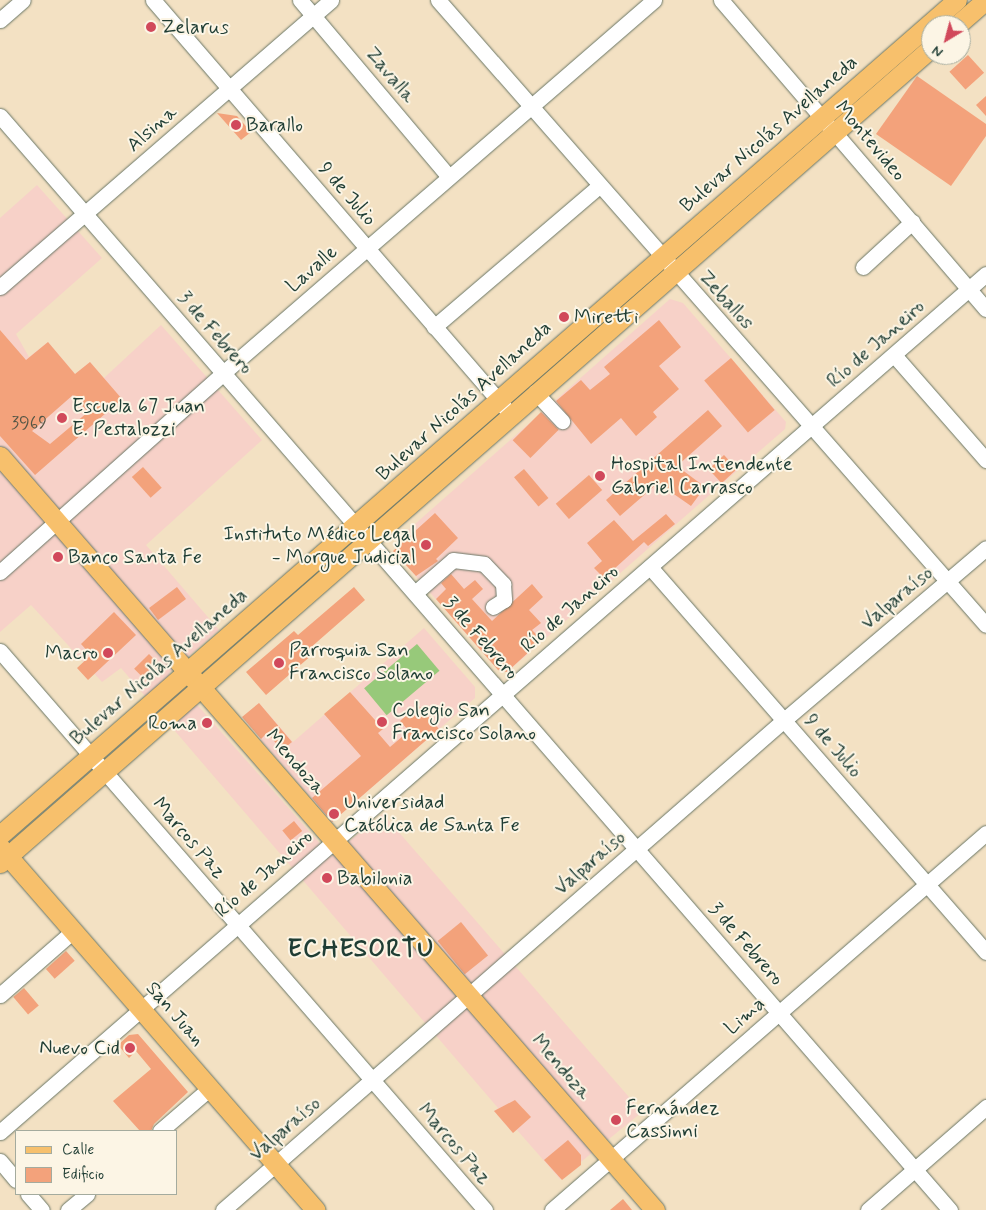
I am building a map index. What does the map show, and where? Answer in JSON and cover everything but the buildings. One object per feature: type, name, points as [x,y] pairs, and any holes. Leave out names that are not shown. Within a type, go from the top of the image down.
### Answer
[{"type":"main road","name":"Bulevar Nicolás Avellaneda","points":[[0,835],[91,756],[194,679],[370,540],[504,407],[661,258],[958,0]]},
{"type":"main road","points":[[969,15],[984,2]]},
{"type":"main road","name":"Bulevar Nicolás Avellaneda","points":[[3,855],[104,771],[194,679],[358,526],[504,407],[535,392],[921,57]]},
{"type":"main road","name":"Mendoza","points":[[0,456],[655,1210]]},
{"type":"main road","name":"San Juan","points":[[3,855],[73,931],[316,1210]]},
{"type":"street","points":[[0,20],[23,0]]},
{"type":"street","name":"9 de Julio","points":[[153,0],[504,407]]},
{"type":"street","name":"Zavalla","points":[[300,0],[450,177]]},
{"type":"street","name":"Alsina","points":[[0,287],[331,0]]},
{"type":"street","name":"Zeballos","points":[[438,0],[532,105],[661,258],[813,425],[986,625]]},
{"type":"street","name":"Lavalle","points":[[0,572],[223,373],[654,0]]},
{"type":"street","name":"Montevideo","points":[[721,0],[836,131],[986,309]]},
{"type":"street","name":"3 de Febrero","points":[[0,116],[950,1210]]},
{"type":"street","points":[[434,326],[600,185]]},
{"type":"street","points":[[863,268],[912,222]]},
{"type":"street","name":"Río de Janeiro","points":[[0,1132],[986,274]]},
{"type":"street","points":[[894,355],[986,460]]},
{"type":"street","points":[[535,392],[562,421]]},
{"type":"street","name":"Valparaíso","points":[[222,1210],[784,720],[986,548]]},
{"type":"street","points":[[415,593],[454,560],[484,564],[503,584],[504,600],[493,607]]},
{"type":"street","name":"9 de Julio","points":[[650,567],[986,952]]},
{"type":"street","name":"Marcos Paz","points":[[0,651],[485,1210]]},
{"type":"street","name":"Lima","points":[[552,1210],[986,833]]},
{"type":"street","points":[[0,995],[73,931]]},
{"type":"street","points":[[161,1130],[210,1088]]},
{"type":"street","points":[[868,1210],[986,1107]]},
{"type":"street","points":[[0,1161],[15,1179]]},
{"type":"street","points":[[29,1195],[42,1210]]},
{"type":"street","points":[[68,1210],[86,1195]]},
{"type":"shaded area","points":[[37,185],[102,258],[16,334],[29,357],[48,342],[75,374],[90,362],[104,378],[161,325],[262,440],[146,545],[219,630],[169,673],[331,856],[383,814],[642,1112],[560,1179],[517,1130],[513,1133],[494,1111],[498,1108],[121,668],[102,682],[31,605],[0,632],[0,218]]},
{"type":"shaded area","name":"Hospital Intendente Gabriel Carrasco","points":[[670,299],[683,303],[786,422],[785,429],[507,672],[498,670],[397,555],[398,539]]},
{"type":"shaded area","name":"Colegio San Francisco Solano","points":[[424,628],[475,687],[475,698],[332,822],[260,739],[267,733],[249,712],[259,703],[293,742]]},
{"type":"green space","points":[[417,644],[439,671],[387,715],[364,688]]},
{"type":"place","name":"Zelarus","points":[[151,27]]},
{"type":"place","name":"Barallo","points":[[236,125]]},
{"type":"place","name":"Miretti","points":[[564,317]]},
{"type":"place","name":"Escuela 67 Juan E. Pestalozzi","points":[[62,418]]},
{"type":"place","name":"Hospital Intendente Gabriel Carrasco","points":[[600,476]]},
{"type":"place","name":"Instituto Médico Legal - Morgue Judicial","points":[[426,545]]},
{"type":"place","name":"Banco Santa Fe","points":[[58,557]]},
{"type":"place","name":"Macro","points":[[108,653]]},
{"type":"place","name":"Parroquia San Francisco Solano","points":[[279,663]]},
{"type":"place","name":"Colegio San Francisco Solano","points":[[382,722]]},
{"type":"place","name":"Roma","points":[[207,723]]},
{"type":"place","name":"Universidad Católica de Santa Fe","points":[[334,814]]},
{"type":"place","name":"Babilonia","points":[[327,878]]},
{"type":"place","name":"Nuevo Cid","points":[[130,1048]]},
{"type":"place","name":"Fernández Cassinni","points":[[616,1120]]},
{"type":"district","name":"ECHESORTU","points":[[361,950]]}]
